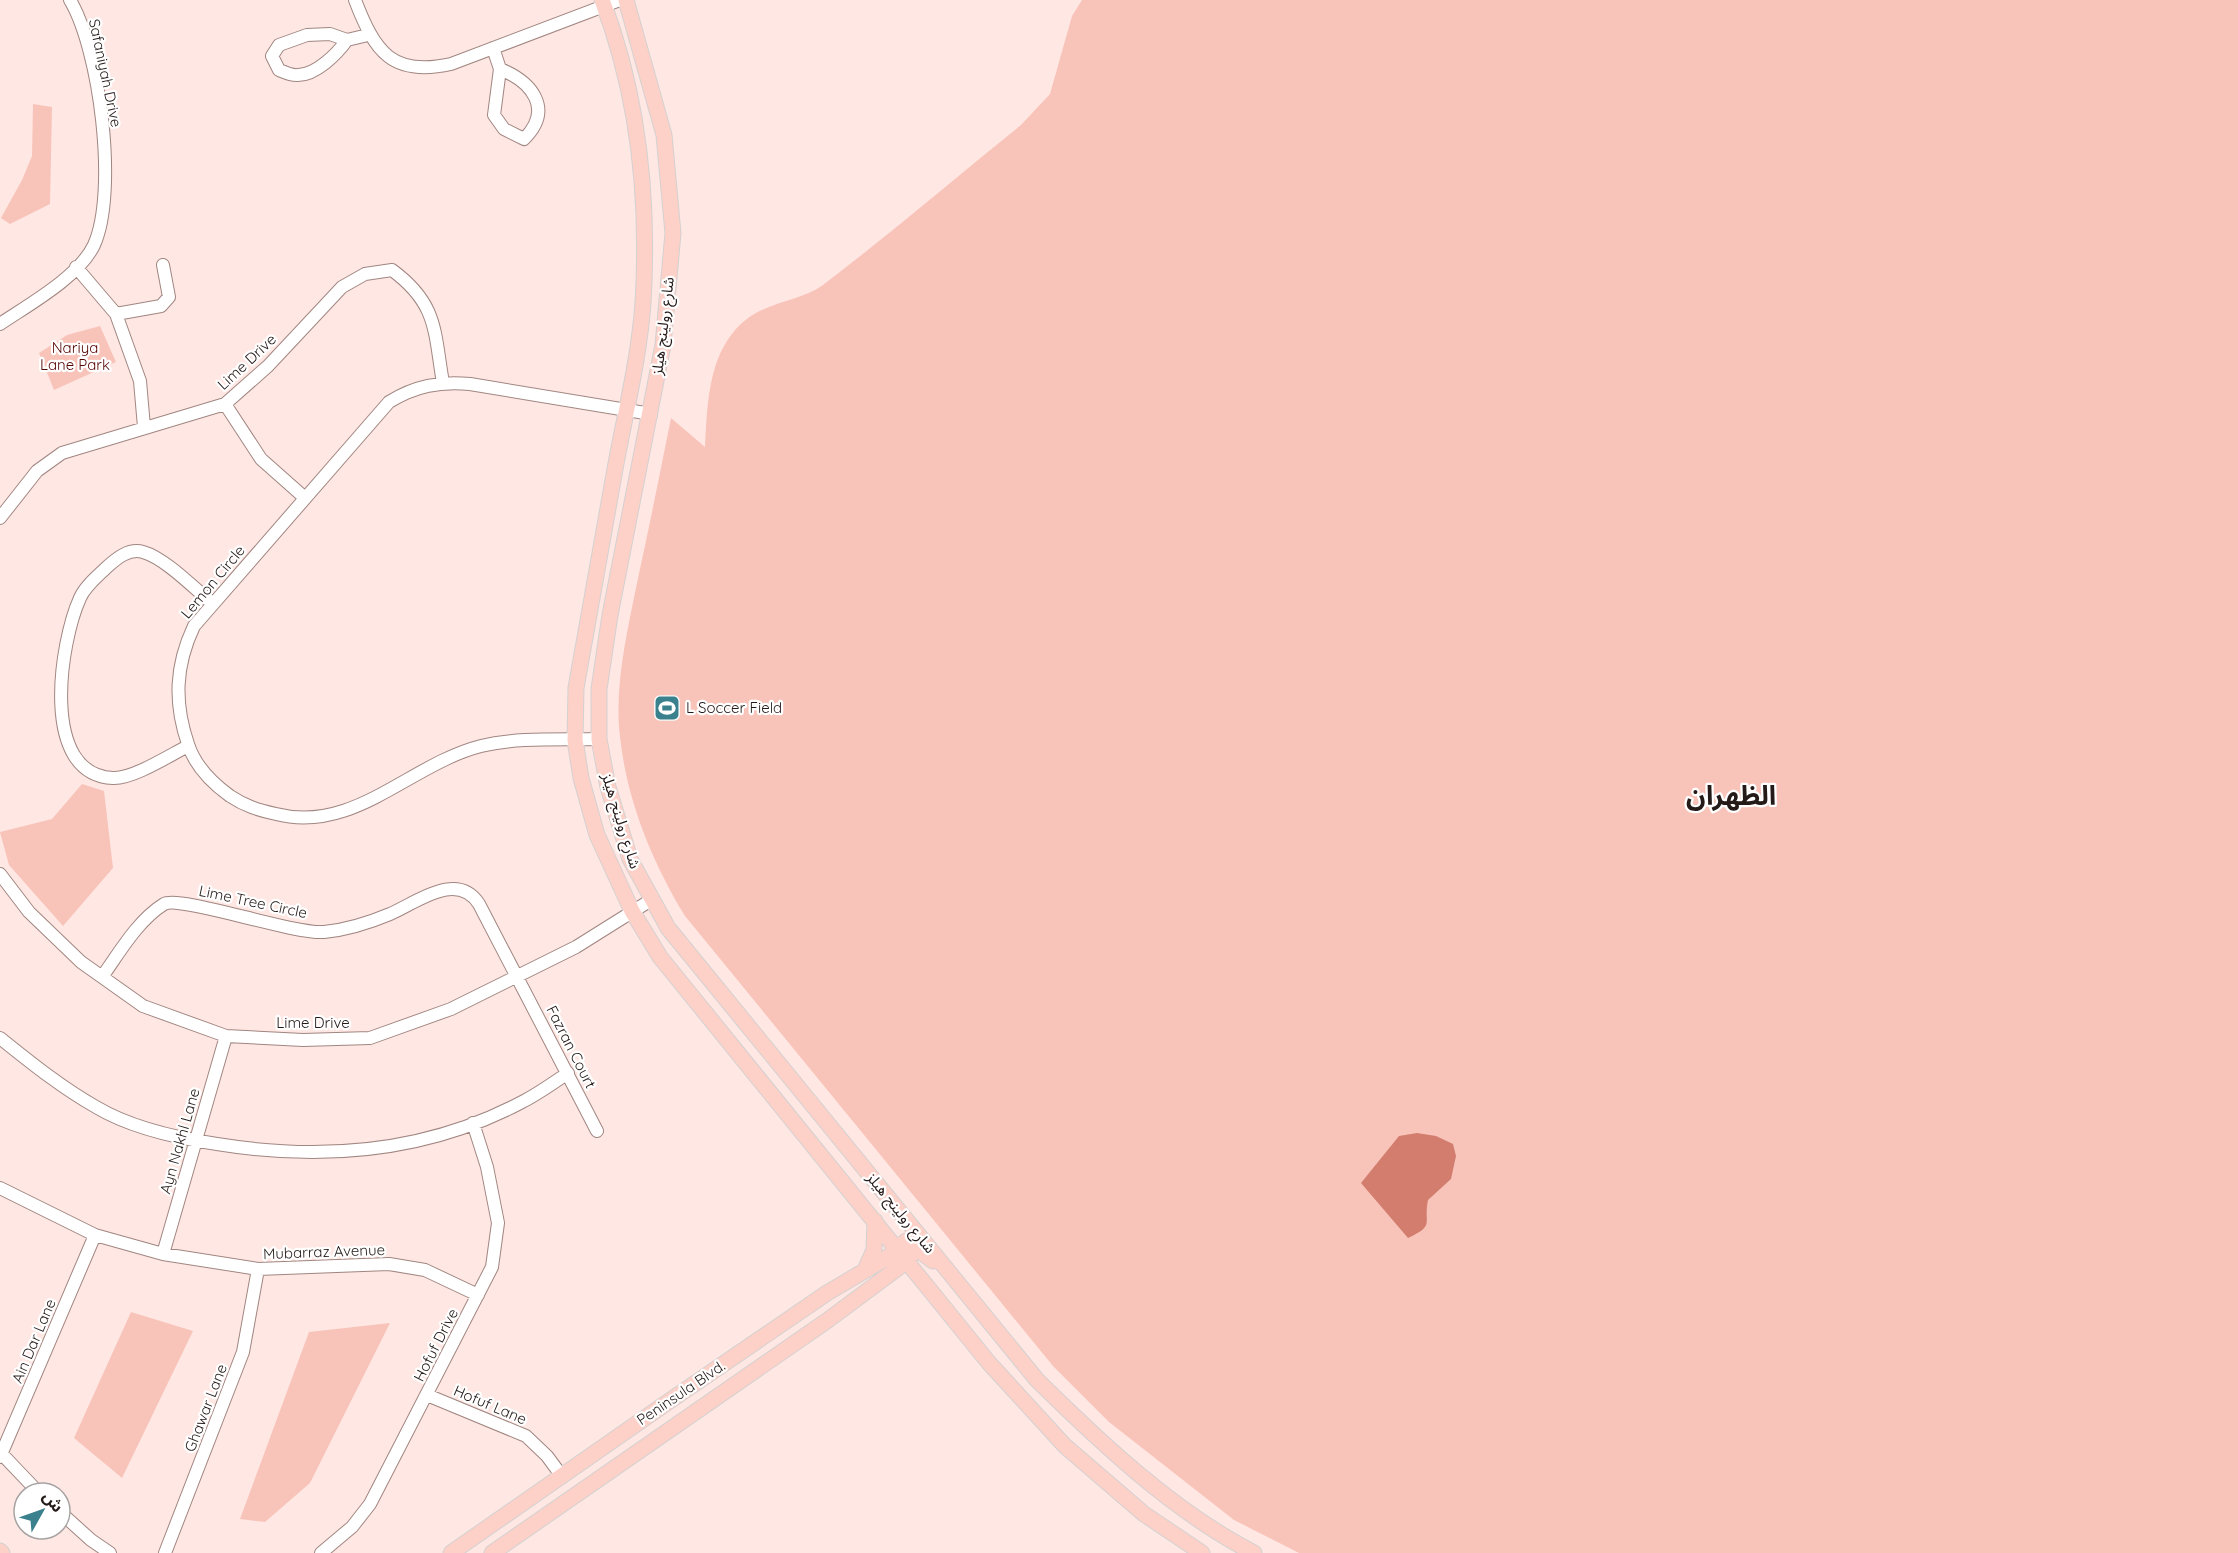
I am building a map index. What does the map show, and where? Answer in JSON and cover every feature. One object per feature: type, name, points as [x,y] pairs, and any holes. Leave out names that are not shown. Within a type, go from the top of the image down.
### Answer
[{"type":"main road","name":"شارع رولينج هيلز","points":[[626,0],[664,135],[673,233],[663,345],[598,689],[599,739],[608,787],[630,859],[668,928],[1037,1380],[1095,1437],[1223,1537],[1254,1553]]},
{"type":"main road","name":"شارع رولينج هيلز","points":[[603,3],[629,88],[637,131],[644,216],[643,304],[576,688],[575,740],[581,778],[597,835],[632,911],[660,957],[874,1221],[902,1250],[925,1283],[989,1363],[1065,1446],[1144,1514],[1202,1553]]},
{"type":"main road","points":[[766,1088],[786,1073]]},
{"type":"main road","points":[[865,1270],[874,1250],[874,1221]]},
{"type":"main road","points":[[910,1225],[902,1250],[948,1271]]},
{"type":"main road","name":"Peninsula Blvd.","points":[[452,1553],[561,1475],[827,1293],[902,1250]]},
{"type":"main road","name":"Peninsula Blvd.","points":[[492,1553],[879,1283],[902,1250]]},
{"type":"main road","points":[[879,1283],[898,1279],[925,1283]]},
{"type":"street","name":"Safaniyah Drive","points":[[0,324],[59,286],[93,247],[104,210],[106,159],[100,107],[88,52],[70,0]]},
{"type":"street","points":[[355,0],[368,35],[382,51],[403,65],[425,69],[452,64],[603,3],[620,0]]},
{"type":"street","points":[[347,40],[337,54],[322,65],[298,75],[279,70],[272,56],[279,45],[307,35],[330,34],[347,40],[368,35]]},
{"type":"street","points":[[493,48],[500,69],[494,115],[504,129],[524,139],[537,127],[539,110],[532,90],[519,77],[500,69]]},
{"type":"street","points":[[116,314],[161,306],[169,297],[163,265]]},
{"type":"street","points":[[76,267],[116,314],[140,381],[144,427]]},
{"type":"street","name":"Lime Drive","points":[[0,518],[37,471],[62,453],[225,404],[268,366],[342,287],[365,274],[392,270],[410,283],[429,307],[442,383]]},
{"type":"street","name":"Lemon Circle","points":[[599,739],[483,746],[448,758],[374,799],[340,814],[295,819],[245,807],[212,783],[186,750],[179,718],[178,677],[183,650],[194,626],[388,402],[407,391],[442,383],[470,384],[651,414]]},
{"type":"street","points":[[225,404],[261,459],[305,498]]},
{"type":"street","points":[[186,750],[115,779],[94,775],[77,762],[62,721],[60,682],[68,631],[81,595],[99,575],[127,552],[143,552],[161,562],[213,604]]},
{"type":"street","name":"Lime Drive","points":[[0,874],[29,912],[81,962],[143,1006],[226,1035],[303,1040],[370,1038],[451,1009],[576,947],[651,900]]},
{"type":"street","name":"Lime Tree Circle","points":[[102,976],[135,932],[165,903],[181,902],[256,921],[324,932],[382,917],[422,897],[444,890],[461,889],[473,895],[519,977]]},
{"type":"street","name":"Fazran Court","points":[[519,977],[597,1131]]},
{"type":"street","name":"Ayn Nakhl Lane","points":[[163,1254],[226,1035]]},
{"type":"street","points":[[0,1038],[36,1067],[97,1108],[149,1129],[196,1141],[250,1150],[311,1154],[374,1151],[473,1123],[522,1103],[568,1073]]},
{"type":"street","name":"Hofuf Drive","points":[[321,1553],[352,1527],[370,1504],[492,1267],[498,1223],[487,1167],[473,1123]]},
{"type":"street","name":"Mubarraz Avenue","points":[[0,1189],[95,1235],[163,1254],[258,1269],[389,1264],[425,1270],[478,1296]]},
{"type":"street","name":"Ain Dar Lane","points":[[1,1455],[95,1235]]},
{"type":"street","name":"Ghawar Lane","points":[[165,1553],[243,1352],[258,1269]]},
{"type":"street","name":"Hofuf Lane","points":[[427,1395],[526,1436],[547,1456],[561,1475]]},
{"type":"street","points":[[1,1455],[27,1481]]},
{"type":"street","points":[[72,1522],[110,1553]]},
{"type":"green space","points":[[1082,0],[2238,0],[2238,1553],[1299,1553],[1234,1520],[1109,1422],[1053,1366],[685,916],[652,853],[635,808],[623,761],[619,718],[620,679],[626,640],[671,418],[705,447],[708,402],[713,373],[724,346],[732,334],[742,323],[764,309],[823,285],[1021,125],[1050,94],[1072,16]]},
{"type":"green space","points":[[33,104],[52,107],[50,204],[10,224],[1,218],[32,156]]},
{"type":"green space","name":"Nariya Lane Park","points":[[100,326],[116,362],[54,390],[39,353],[67,335]]},
{"type":"green space","points":[[82,784],[104,791],[113,868],[63,926],[9,865],[0,832],[52,819]]},
{"type":"green space","points":[[131,1312],[193,1331],[122,1478],[74,1438]]},
{"type":"green space","points":[[390,1323],[310,1483],[265,1522],[240,1519],[309,1332]]},
{"type":"shaded area","points":[[1417,1133],[1436,1136],[1453,1144],[1456,1156],[1451,1179],[1428,1200],[1425,1227],[1408,1238],[1361,1183],[1399,1136]]},
{"type":"place","name":"L Soccer Field","points":[[667,708]]},
{"type":"district","name":"الظهران","points":[[1731,796]]}]
